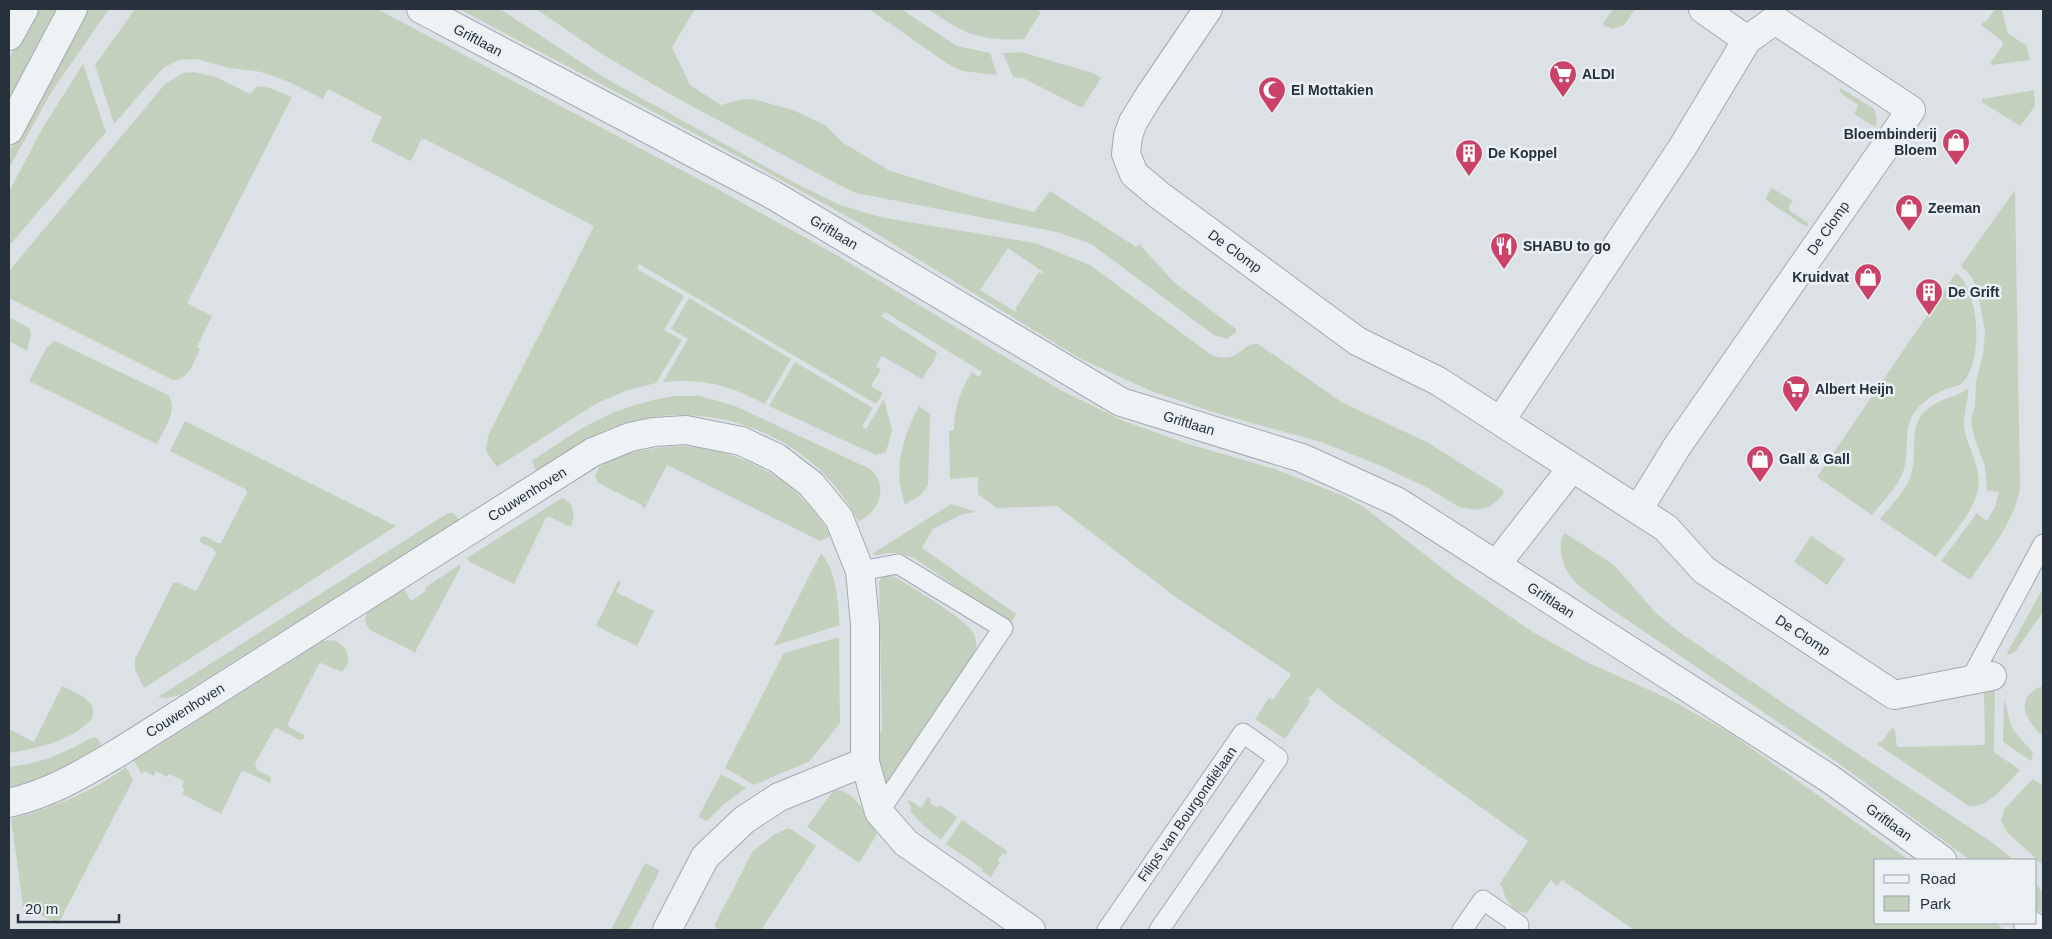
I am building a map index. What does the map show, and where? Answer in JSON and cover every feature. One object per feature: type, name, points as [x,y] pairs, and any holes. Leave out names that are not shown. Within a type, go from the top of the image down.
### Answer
[{"type":"street","points":[[9,36],[24,9]]},
{"type":"street","points":[[9,130],[73,9]]},
{"type":"street","name":"Griftlaan","points":[[421,9],[773,195],[1121,402],[1302,458],[1398,502],[1830,779],[1941,859]]},
{"type":"street","name":"De Clomp","points":[[1208,9],[1132,122],[1126,154],[1134,174],[1159,195],[1357,341],[1438,381],[1501,420],[1571,469],[1666,528],[1704,570],[1894,695],[1980,679]]},
{"type":"street","points":[[1703,9],[1747,40]]},
{"type":"street","name":"De Clomp","points":[[1501,420],[1677,157],[1747,40],[1775,20],[1911,110],[1678,445],[1638,510]]},
{"type":"street","name":"Couwenhoven","points":[[9,803],[34,797],[64,785],[105,761],[593,452],[630,437],[654,432],[686,430],[740,441],[776,458],[811,484],[839,518],[860,571],[865,624],[865,762]]},
{"type":"street","points":[[1496,565],[1571,469]]},
{"type":"street","points":[[667,930],[704,857],[744,820],[778,796],[865,762],[879,812],[906,844],[1030,930]]},
{"type":"lane","points":[[1980,679],[2043,544]]},
{"type":"lane","points":[[860,571],[898,564],[1003,628],[879,812]]},
{"type":"lane","name":"Filips van Bourgondiëlaan","points":[[1107,930],[1242,733],[1278,758],[1159,930]]},
{"type":"lane","points":[[1462,930],[1483,900],[1519,925],[1515,930]]},
{"type":"green space","points":[[34,9],[61,9],[9,107],[9,58]]},
{"type":"green space","points":[[84,9],[109,9],[52,91],[9,168],[9,151]]},
{"type":"green space","points":[[135,9],[377,9],[721,191],[833,253],[1060,390],[1124,421],[1188,444],[1275,469],[1344,496],[1365,508],[1455,578],[1531,631],[1587,662],[1669,699],[1730,733],[1908,859],[1874,859],[1874,924],[1996,924],[2005,930],[1634,930],[1562,880],[1557,886],[1551,880],[1527,913],[1517,911],[1505,896],[1502,886],[1499,885],[1528,841],[1333,701],[1318,688],[1308,699],[1310,702],[1285,739],[1255,719],[1269,698],[1273,700],[1291,674],[1174,596],[1057,506],[997,508],[978,494],[978,477],[950,479],[949,431],[954,430],[955,414],[961,393],[972,372],[979,377],[982,372],[885,312],[881,316],[937,352],[935,359],[922,379],[882,356],[876,367],[881,369],[871,386],[883,393],[876,404],[639,264],[637,269],[684,296],[664,330],[682,340],[656,383],[628,390],[597,403],[497,467],[486,451],[488,436],[594,226],[425,139],[421,140],[411,161],[408,160],[371,141],[382,117],[328,89],[323,99],[289,82],[261,72],[230,68],[196,59],[179,60],[163,68],[114,124],[95,65]]},
{"type":"green space","points":[[459,9],[500,9],[605,78],[797,184],[840,205],[880,217],[1035,243],[1090,265],[1210,354],[1227,358],[1252,344],[1258,344],[1343,403],[1427,442],[1503,490],[1504,493],[1496,502],[1488,507],[1478,510],[1459,507],[1428,488],[1381,466],[1321,442],[1216,413],[1151,391],[1081,359],[859,223],[758,167]],"holes":[[[1008,248],[1043,272],[1042,274],[1039,272],[1015,309],[1017,310],[1016,312],[980,290]]]},
{"type":"green space","points":[[536,9],[695,9],[672,47],[690,85],[721,105],[739,100],[753,99],[793,110],[825,125],[843,143],[890,171],[976,197],[1034,212],[1050,191],[1136,247],[1139,244],[1175,283],[1236,329],[1236,332],[1227,339],[1214,335],[1091,244],[1057,232],[856,193],[673,96],[602,54]]},
{"type":"green space","points":[[869,9],[901,9],[957,46],[990,53],[997,75],[963,71],[951,66]]},
{"type":"green space","points":[[928,9],[1036,9],[1041,12],[1024,39],[1009,40],[984,37],[962,30]]},
{"type":"green space","points":[[1613,9],[1635,9],[1624,25],[1613,29],[1604,26],[1603,23]]},
{"type":"green space","points":[[1995,9],[2002,9],[2008,34],[2026,45],[2030,60],[1991,65],[1991,62],[2003,45],[2002,41],[1981,25],[1984,21],[1986,22]]},
{"type":"green space","points":[[1021,52],[1093,73],[1101,78],[1082,108],[1023,78],[1013,77],[1003,53]]},
{"type":"green space","points":[[83,64],[106,132],[9,246],[9,192],[42,129]]},
{"type":"green space","points":[[193,72],[216,77],[250,94],[257,86],[270,88],[292,97],[187,303],[212,316],[197,347],[200,349],[190,369],[183,377],[173,380],[9,298],[9,271],[165,84],[183,73]]},
{"type":"green space","points":[[1841,88],[1874,109],[1877,120],[1875,127],[1854,114],[1858,105],[1839,92]]},
{"type":"green space","points":[[2034,90],[2035,106],[2020,126],[1982,102],[1982,99]]},
{"type":"green space","points":[[1772,188],[1793,201],[1789,206],[1789,210],[1808,223],[1808,226],[1805,226],[1766,200]]},
{"type":"green space","points":[[2015,190],[2020,487],[2013,512],[2007,524],[1970,580],[1941,561],[1977,513],[1987,521],[1995,507],[1999,492],[1987,491],[1985,466],[1974,437],[1971,419],[1975,405],[1976,382],[1983,355],[1985,331],[1977,288],[1971,276],[1961,266]]},
{"type":"green space","points":[[1956,273],[1964,282],[1974,310],[1976,344],[1974,360],[1969,373],[1962,383],[1930,397],[1912,416],[1909,423],[1903,472],[1893,489],[1872,515],[1817,477]]},
{"type":"green space","points":[[689,298],[791,359],[765,404],[740,392],[716,384],[690,381],[663,382],[688,339],[671,329]]},
{"type":"green space","points":[[9,317],[29,328],[31,334],[27,351],[9,341]]},
{"type":"green space","points":[[55,341],[168,395],[172,407],[171,413],[157,444],[29,381],[47,347]]},
{"type":"green space","points":[[795,362],[873,408],[862,426],[866,429],[884,399],[892,430],[886,452],[876,455],[769,406]]},
{"type":"green space","points":[[1968,389],[1964,427],[1977,468],[1979,485],[1972,507],[1936,557],[1880,519],[1902,493],[1909,481],[1913,467],[1916,426],[1919,419],[1934,404]]},
{"type":"green space","points":[[676,396],[700,396],[735,406],[870,469],[876,475],[879,483],[879,498],[876,505],[872,512],[858,521],[840,493],[818,468],[792,448],[763,432],[732,422],[699,416],[666,416],[620,425],[594,435],[536,471],[532,461],[583,428],[634,405]]},
{"type":"green space","points":[[919,406],[930,414],[928,485],[921,495],[905,504],[899,479],[899,466],[908,430]]},
{"type":"green space","points":[[185,421],[396,526],[144,688],[135,669],[135,659],[173,583],[177,582],[195,591],[197,590],[216,553],[214,549],[200,542],[200,538],[204,536],[221,543],[247,493],[245,489],[170,451]]},
{"type":"green space","points":[[680,446],[703,448],[726,454],[747,461],[767,472],[786,484],[803,499],[818,516],[831,536],[820,541],[667,465],[644,509],[642,505],[598,483],[595,477],[599,467],[628,454],[648,449]]},
{"type":"green space","points":[[562,498],[573,509],[571,526],[550,517],[546,518],[514,584],[470,562],[467,558]]},
{"type":"green space","points":[[951,504],[976,512],[963,514],[933,529],[922,548],[1016,614],[1010,624],[914,558],[895,553],[872,554]]},
{"type":"green space","points":[[448,513],[453,513],[459,520],[180,695],[167,698],[158,697]]},
{"type":"green space","points":[[1565,533],[1614,565],[1656,613],[1679,632],[1990,841],[2013,859],[1969,859],[1834,760],[1605,605],[1577,583],[1566,570],[1561,552],[1562,537]]},
{"type":"green space","points":[[1811,536],[1845,559],[1827,585],[1794,562]]},
{"type":"green space","points":[[821,553],[827,561],[834,578],[840,625],[774,646]]},
{"type":"green space","points":[[459,565],[461,567],[414,654],[413,651],[368,628],[365,619],[367,612],[404,589],[411,601],[426,591],[425,588]]},
{"type":"green space","points":[[891,575],[947,610],[967,625],[975,638],[976,650],[974,657],[885,784],[880,780],[877,736],[882,730],[879,582],[882,576]]},
{"type":"green space","points":[[618,581],[621,582],[616,592],[654,611],[637,646],[596,626]]},
{"type":"green space","points":[[2043,588],[2043,612],[2015,652],[2008,655],[2007,653]]},
{"type":"green space","points":[[839,637],[840,723],[810,761],[754,785],[725,768],[784,653]]},
{"type":"green space","points":[[333,640],[345,648],[348,655],[348,663],[342,672],[321,663],[319,664],[288,723],[289,727],[304,735],[304,739],[300,740],[277,728],[274,729],[255,764],[257,770],[271,777],[270,783],[244,771],[241,772],[221,814],[182,794],[185,789],[182,787],[184,781],[169,774],[167,777],[156,771],[154,776],[144,771],[142,774],[134,761],[323,641]]},
{"type":"green space","points":[[62,686],[89,702],[93,712],[92,719],[84,727],[64,738],[31,749],[9,753],[9,729],[34,742]]},
{"type":"green space","points":[[2043,686],[2043,736],[2027,716],[2025,702],[2034,690]]},
{"type":"green space","points":[[1995,687],[1994,752],[2020,770],[1997,794],[1983,803],[1969,806],[1877,744],[1882,742],[1893,728],[1898,747],[1985,745],[1984,691]]},
{"type":"green space","points":[[2004,698],[2015,732],[2033,754],[2031,761],[2003,742]]},
{"type":"green space","points":[[96,737],[102,745],[80,758],[46,776],[9,787],[9,767],[33,763],[52,757]]},
{"type":"green space","points":[[126,767],[133,780],[58,924],[23,906],[11,819],[43,809],[85,792]]},
{"type":"green space","points":[[721,774],[746,788],[724,804],[707,821],[698,817]]},
{"type":"green space","points":[[2033,779],[2043,786],[2043,865],[2006,831],[2001,820],[2005,808]]},
{"type":"green space","points":[[839,790],[857,802],[877,834],[859,863],[807,827],[833,791]]},
{"type":"green space","points":[[928,797],[931,799],[930,803],[938,808],[940,805],[957,817],[941,840],[910,811],[912,808],[907,802],[909,800],[921,808]]},
{"type":"green space","points":[[962,820],[1007,851],[1006,855],[1003,853],[998,860],[1000,862],[991,877],[982,871],[983,869],[946,844]]},
{"type":"green space","points":[[789,828],[816,846],[761,930],[720,930],[714,926],[753,851],[775,834]]},
{"type":"green space","points":[[645,863],[660,870],[629,930],[611,930]]},
{"type":"green space","points":[[2037,885],[2043,893],[2043,914],[2037,910]]},
{"type":"place","name":"ALDI","points":[[1563,98]]},
{"type":"place","name":"El Mottakien","points":[[1272,114]]},
{"type":"place","name":"Bloembinderij Bloem","points":[[1956,166]]},
{"type":"place","name":"De Koppel","points":[[1469,177]]},
{"type":"place","name":"Zeeman","points":[[1909,232]]},
{"type":"place","name":"SHABU to go","points":[[1504,270]]},
{"type":"place","name":"Kruidvat","points":[[1868,301]]},
{"type":"place","name":"De Grift","points":[[1929,316]]},
{"type":"place","name":"Albert Heijn","points":[[1796,413]]},
{"type":"place","name":"Gall & Gall","points":[[1760,483]]}]
